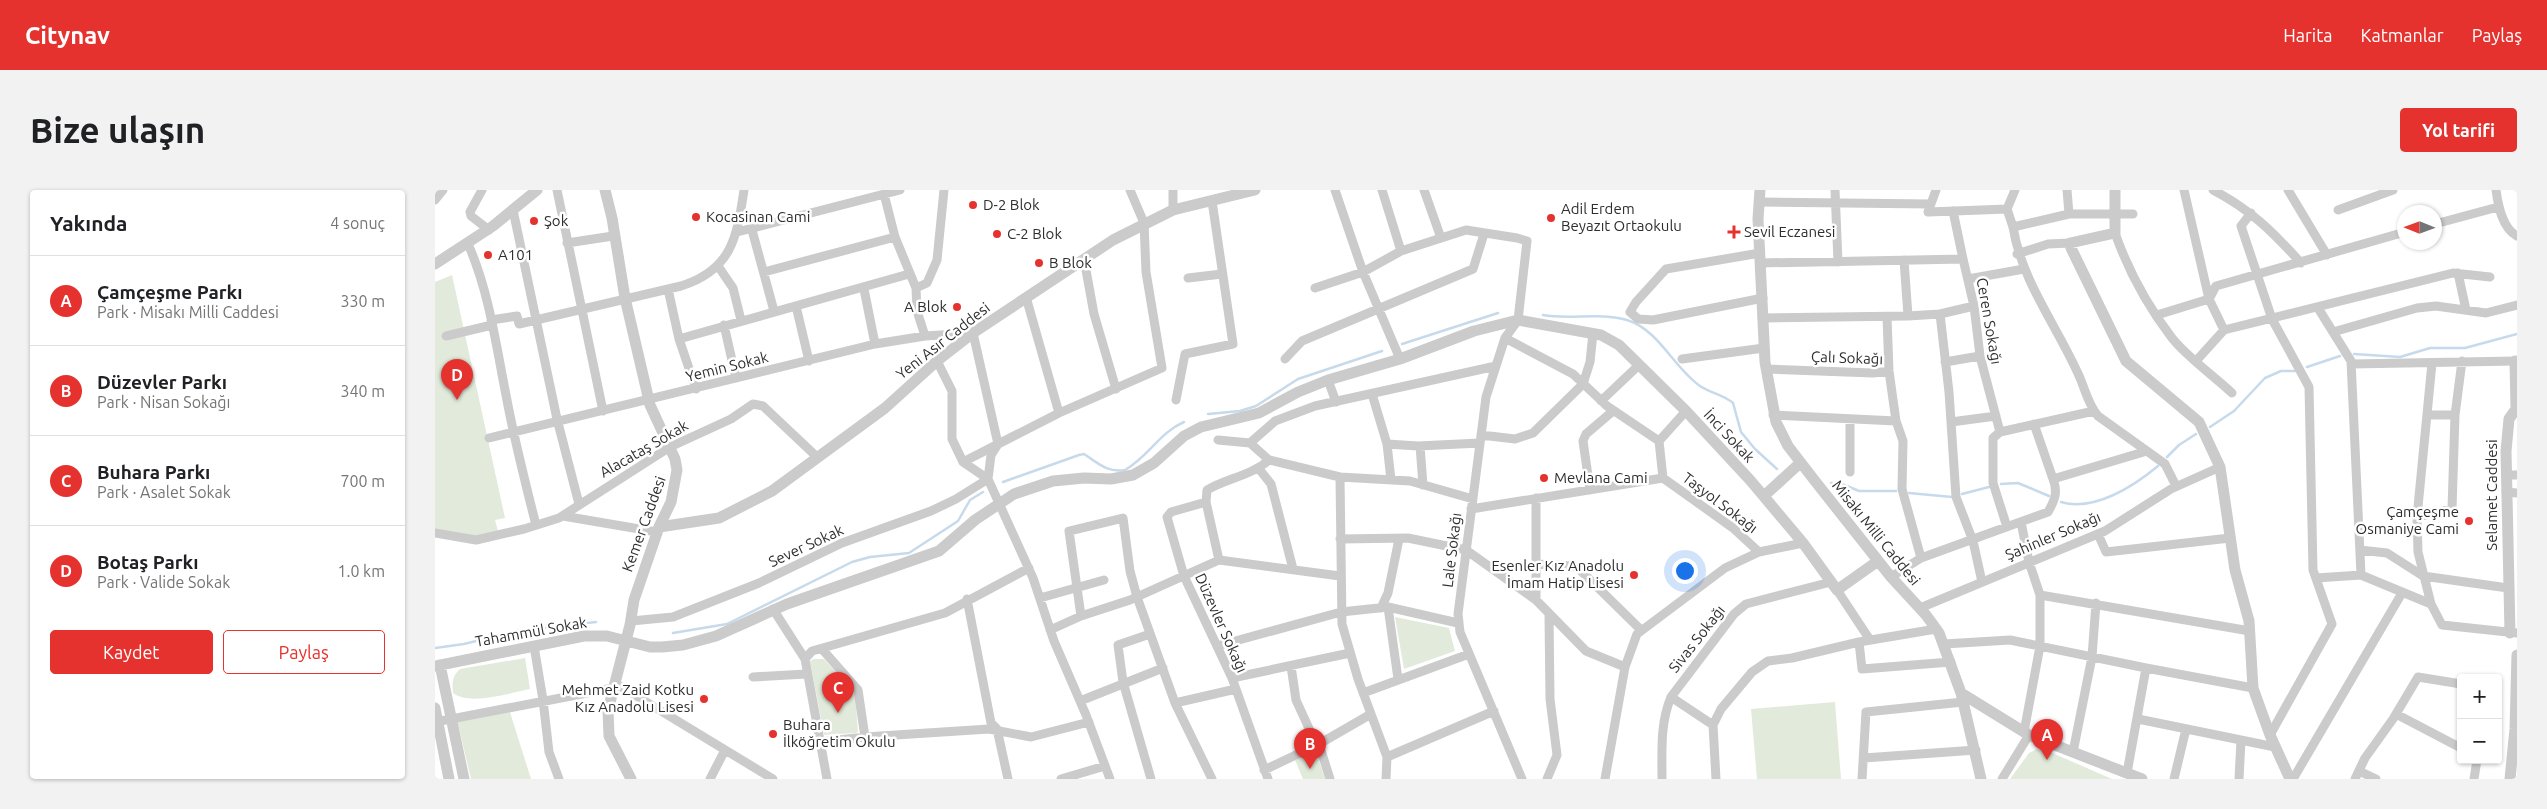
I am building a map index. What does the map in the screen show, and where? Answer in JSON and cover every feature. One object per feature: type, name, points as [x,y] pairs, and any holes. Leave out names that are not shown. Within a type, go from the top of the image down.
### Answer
[{"type":"street","points":[[435,200],[443,190]]},
{"type":"street","points":[[482,190],[470,212],[471,216],[489,230]]},
{"type":"street","points":[[435,264],[489,230],[537,190]]},
{"type":"street","points":[[557,190],[603,411]]},
{"type":"street","name":"Kemer Caddesi","points":[[605,190],[612,218],[613,236],[625,298],[648,399],[656,422],[677,463],[677,476],[671,502],[658,529],[634,600],[631,621],[608,710],[608,728],[631,779]]},
{"type":"street","points":[[447,336],[517,316],[519,324],[702,279],[718,266],[737,232],[744,190]]},
{"type":"street","points":[[737,232],[752,230],[898,190]]},
{"type":"street","points":[[916,288],[927,283],[937,260],[944,190]]},
{"type":"street","points":[[963,462],[1059,413],[1162,368],[1146,272],[1144,223],[1130,190]]},
{"type":"street","points":[[1173,190],[1173,210]]},
{"type":"street","name":"Yeni Asır Caddesi","points":[[658,529],[722,516],[772,491],[885,408],[937,361],[973,333],[1085,259],[1144,223],[1173,210],[1212,201],[1238,192],[1255,190]]},
{"type":"street","points":[[1335,190],[1363,272],[1400,360]]},
{"type":"street","points":[[1382,190],[1401,251]]},
{"type":"street","points":[[1424,190],[1441,238]]},
{"type":"street","points":[[1835,190],[1838,262]]},
{"type":"street","points":[[1930,208],[1936,190]]},
{"type":"street","points":[[2015,190],[2007,209],[2013,228],[2017,254],[2081,378],[2090,407],[2094,412],[2165,464],[2175,486]]},
{"type":"street","points":[[2067,190],[2069,214]]},
{"type":"street","points":[[2115,190],[2115,233],[2122,253],[2157,315],[2173,340],[2232,393]]},
{"type":"street","points":[[2184,190],[2209,299],[2224,330]]},
{"type":"street","points":[[2213,190],[2251,213],[2275,234],[2301,263]]},
{"type":"street","points":[[2288,190],[2327,255]]},
{"type":"street","points":[[2338,210],[2369,194],[2393,190]]},
{"type":"street","points":[[2496,190],[2498,206],[2513,234],[2517,236]]},
{"type":"street","points":[[884,194],[895,237],[916,288],[917,311],[925,336]]},
{"type":"street","points":[[1759,196],[1953,211],[2007,209]]},
{"type":"street","name":"Misakı Milli Caddesi","points":[[1759,196],[1760,258],[1765,318],[1764,348],[1773,415],[1782,435],[1800,463],[1891,577],[1936,629],[1951,662],[1962,698],[1976,750],[1981,779]]},
{"type":"street","points":[[1176,400],[1185,354],[1233,344],[1212,201]]},
{"type":"street","points":[[2442,222],[2498,206]]},
{"type":"street","points":[[513,210],[558,422],[579,504]]},
{"type":"street","name":"Ceren Sokağı","points":[[1953,211],[1974,306],[1980,356],[2000,432]]},
{"type":"street","points":[[2251,213],[2241,226],[2256,275],[2272,319],[2309,387],[2313,570],[2332,624],[2269,735]]},
{"type":"street","points":[[2013,228],[2069,214],[2133,214]]},
{"type":"street","points":[[752,230],[774,311]]},
{"type":"street","points":[[1315,288],[1363,272],[1401,251],[1466,230],[1517,238],[1527,241],[1518,320]]},
{"type":"street","points":[[2017,254],[2048,244],[2070,243],[2115,233]]},
{"type":"street","points":[[1285,359],[1302,341],[1473,269],[1484,234]]},
{"type":"street","points":[[2157,315],[2209,299],[2216,286],[2397,234]]},
{"type":"street","points":[[567,243],[613,236]]},
{"type":"street","points":[[764,272],[895,237]]},
{"type":"street","points":[[2070,243],[2126,361],[2199,422],[2220,467],[2230,538],[2249,631],[2253,688],[2269,735],[2292,779]]},
{"type":"street","points":[[468,244],[476,262],[491,323],[513,433],[536,525]]},
{"type":"street","points":[[1763,298],[1653,320],[1638,319],[1630,312],[1636,302],[1666,269],[1760,258],[1838,262],[1963,259]]},
{"type":"street","points":[[1085,259],[1094,314],[1116,389]]},
{"type":"street","points":[[1904,260],[1908,316]]},
{"type":"street","points":[[718,266],[733,288],[741,320]]},
{"type":"street","points":[[1968,279],[2024,270]]},
{"type":"street","points":[[2196,360],[2224,330],[2458,273],[2490,277]]},
{"type":"street","points":[[2458,273],[2466,310]]},
{"type":"street","points":[[679,339],[774,311],[864,289],[909,274]]},
{"type":"street","points":[[1188,278],[1222,274]]},
{"type":"street","points":[[667,289],[679,339],[696,389]]},
{"type":"street","points":[[864,289],[875,344]]},
{"type":"street","points":[[1026,297],[1059,413]]},
{"type":"street","points":[[2333,332],[2417,308],[2436,306],[2486,313],[2517,305]]},
{"type":"street","points":[[796,306],[809,361]]},
{"type":"street","points":[[1765,318],[1908,316],[1939,314],[1974,306]]},
{"type":"street","points":[[2318,308],[2351,364],[2361,576]]},
{"type":"street","points":[[1939,314],[1951,422],[1956,497],[1973,541],[1982,582]]},
{"type":"street","points":[[1887,317],[1889,371]]},
{"type":"street","name":"İnci Sokak","points":[[1518,320],[1593,333],[1613,340],[1686,411],[1763,496],[1803,543],[1870,640]]},
{"type":"street","name":"Lale Sokağı","points":[[1518,320],[1505,338],[1486,397],[1458,623],[1469,654],[1523,779]]},
{"type":"street","name":"Tahammül Sokak","points":[[437,666],[584,636],[607,636],[650,647],[683,645],[738,628],[773,610],[939,551],[998,503],[1014,494],[1053,480],[1111,479],[1133,475],[1154,462],[1184,436],[1201,427],[1259,413],[1298,392],[1328,380],[1400,360],[1474,331],[1518,320]]},
{"type":"street","points":[[724,325],[736,378]]},
{"type":"street","points":[[973,333],[998,444],[991,455],[988,479],[1029,568],[1050,630],[1081,701],[1110,779]]},
{"type":"street","name":"Yemin Sokak","points":[[489,438],[875,344],[925,336],[973,333]]},
{"type":"street","points":[[1387,444],[1420,446],[1480,439],[1515,439],[1533,433],[1583,384],[1590,362],[1593,333]]},
{"type":"street","points":[[1505,338],[1560,366],[1613,411],[1659,441]]},
{"type":"street","points":[[1682,359],[1764,348]]},
{"type":"street","points":[[1945,362],[1980,356]]},
{"type":"street","points":[[937,361],[952,391],[952,439],[963,462],[988,479]]},
{"type":"street","points":[[2351,364],[2462,362],[2516,366]]},
{"type":"street","points":[[2417,518],[2452,509],[2455,415],[2462,362]]},
{"type":"street","points":[[2433,363],[2417,518],[2419,552],[2431,604],[2443,625],[2514,633]]},
{"type":"street","points":[[1601,401],[1639,365]]},
{"type":"street","points":[[1250,442],[1275,421],[1315,406],[1496,366]]},
{"type":"street","name":"Selamet Caddesi","points":[[2514,633],[2508,588],[2512,492],[2509,419],[2517,409],[2516,366]]},
{"type":"street","name":"Çalı Sokağı","points":[[1766,370],[1873,373],[1889,371],[1896,421],[1903,441],[1902,489],[1921,558]]},
{"type":"street","points":[[1328,380],[1336,402]]},
{"type":"street","points":[[1373,394],[1387,444],[1391,480]]},
{"type":"street","name":"Alacataş Sokak","points":[[435,533],[452,535],[468,541],[490,538],[563,516],[670,447],[722,424],[748,407],[759,404],[817,457]]},
{"type":"street","points":[[1590,490],[1583,441],[1586,434],[1613,411]]},
{"type":"street","points":[[1663,478],[1659,441],[1686,411]]},
{"type":"street","points":[[2007,527],[1993,483],[1993,438],[2000,432],[2094,412]]},
{"type":"street","points":[[1773,415],[1896,421]]},
{"type":"street","points":[[2427,415],[2455,415]]},
{"type":"street","points":[[1951,422],[1996,416]]},
{"type":"street","points":[[1850,418],[1850,472]]},
{"type":"street","points":[[1891,577],[1921,558],[1973,541],[2048,512],[2055,499],[2056,487],[2034,424]]},
{"type":"street","points":[[1218,440],[1250,442],[1269,460],[1340,477],[1391,480],[1423,485],[1473,498]]},
{"type":"street","points":[[1420,446],[1423,485]]},
{"type":"street","points":[[2053,479],[2147,451]]},
{"type":"street","points":[[1219,560],[1206,502],[1207,490],[1217,484],[1259,469],[1269,460]]},
{"type":"street","points":[[1763,496],[1800,463]]},
{"type":"street","name":"Şahinler Sokağı","points":[[1919,608],[2098,534],[2175,486],[2220,467]]},
{"type":"street","points":[[1259,469],[1271,484],[1293,569]]},
{"type":"street","points":[[1340,477],[1339,539],[1342,624],[1363,693],[1387,757],[1386,779]]},
{"type":"street","name":"Taşyol Sokağı","points":[[1471,509],[1663,478],[1733,528],[1759,552],[1803,543]]},
{"type":"street","name":"Sever Sokak","points":[[631,621],[673,617],[759,583],[842,543],[931,511],[956,499],[988,479]]},
{"type":"street","points":[[1536,498],[1536,600]]},
{"type":"street","name":"Düzevler Sokağı","points":[[1206,502],[1171,512],[1167,517],[1184,576],[1232,678],[1268,779]]},
{"type":"street","points":[[563,516],[658,529]]},
{"type":"street","points":[[1081,616],[1069,531],[1123,518],[1130,571],[1137,597],[1175,703],[1212,779]]},
{"type":"street","points":[[2002,779],[2027,734],[2040,646],[2040,595],[2029,562],[2021,522]]},
{"type":"street","points":[[2098,534],[2106,552],[2230,538]]},
{"type":"street","points":[[1339,539],[1399,538],[1466,550],[1536,600],[1586,651],[1625,667]]},
{"type":"street","points":[[1398,678],[1385,608],[1399,538]]},
{"type":"street","points":[[2360,550],[2387,553],[2423,576],[2508,588]]},
{"type":"street","points":[[1605,779],[1629,650],[1641,630],[1725,568],[1759,552]]},
{"type":"street","points":[[1050,630],[1081,616],[1137,597],[1219,560],[1340,576]]},
{"type":"street","name":"Sivas Sokağı","points":[[1661,779],[1662,736],[1671,697],[1739,609],[1746,604],[1834,586],[1878,561]]},
{"type":"street","points":[[1536,564],[1573,566],[1579,569],[1641,630]]},
{"type":"street","points":[[805,659],[812,651],[939,615],[1029,568]]},
{"type":"street","points":[[2316,578],[2361,576],[2431,604]]},
{"type":"street","points":[[1040,598],[1104,580]]},
{"type":"street","points":[[2292,779],[2402,593]]},
{"type":"street","points":[[2040,595],[2096,603],[2249,631]]},
{"type":"street","points":[[967,599],[991,722],[997,729],[1008,779]]},
{"type":"street","points":[[2073,752],[2092,657],[2096,603]]},
{"type":"street","points":[[1217,646],[1341,612],[1385,608],[1458,623]]},
{"type":"street","points":[[773,610],[805,659],[806,674],[826,779]]},
{"type":"street","points":[[1547,779],[1557,755],[1550,699],[1549,615]]},
{"type":"street","points":[[1716,779],[1713,725],[1721,709],[1760,664],[1859,642],[1936,629]]},
{"type":"street","points":[[1150,634],[1118,645],[1123,682],[1151,779]]},
{"type":"street","points":[[1944,644],[2011,640],[2253,688]]},
{"type":"street","points":[[1859,642],[1862,669],[1951,662]]},
{"type":"street","points":[[533,646],[543,700],[549,752],[559,779]]},
{"type":"street","points":[[822,649],[858,690],[865,737]]},
{"type":"street","points":[[1232,678],[1350,653]]},
{"type":"street","points":[[1363,693],[1398,678],[1469,654]]},
{"type":"street","points":[[2513,776],[2517,655]]},
{"type":"street","points":[[437,666],[451,718],[464,779]]},
{"type":"street","points":[[1291,666],[1296,700],[1311,736],[1319,744],[1330,779]]},
{"type":"street","points":[[1081,701],[1123,682],[1163,668]]},
{"type":"street","points":[[2127,773],[2146,668]]},
{"type":"street","points":[[753,677],[806,674]]},
{"type":"street","points":[[2376,779],[2357,775],[2365,758],[2396,714],[2417,677],[2457,683]]},
{"type":"street","points":[[436,722],[614,685],[773,779]]},
{"type":"street","points":[[1175,703],[1236,689]]},
{"type":"street","points":[[1671,697],[1713,725]]},
{"type":"street","points":[[1862,779],[1866,712],[1962,698],[2027,734],[2142,779]]},
{"type":"street","points":[[435,708],[436,722],[449,779]]},
{"type":"street","points":[[1387,757],[1494,711]]},
{"type":"street","points":[[1264,770],[1319,744],[1371,714]]},
{"type":"street","points":[[2396,714],[2457,746]]},
{"type":"street","points":[[2138,720],[2275,747]]},
{"type":"street","points":[[820,742],[865,737],[997,729],[1031,737],[1089,722]]},
{"type":"street","points":[[2174,779],[2186,729]]},
{"type":"street","points":[[2239,779],[2241,740]]},
{"type":"street","points":[[710,779],[725,750]]},
{"type":"street","points":[[1864,758],[1976,750]]},
{"type":"street","points":[[2474,779],[2476,764]]},
{"type":"street","points":[[1061,779],[1105,766]]},
{"type":"green space","points":[[452,275],[505,518],[495,520],[498,531],[469,539],[435,531],[435,282]]},
{"type":"green space","points":[[1395,617],[1449,628],[1455,651],[1404,669]]},
{"type":"green space","points":[[525,658],[530,689],[479,699],[460,697],[453,693],[453,680],[455,674],[460,669]]},
{"type":"green space","points":[[824,659],[855,693],[858,732],[824,735],[810,661]]},
{"type":"green space","points":[[1835,702],[1841,779],[1757,779],[1751,709]]},
{"type":"green space","points":[[509,709],[531,779],[471,779],[457,720]]},
{"type":"green space","points":[[2037,749],[2050,752],[2112,779],[2010,779],[2029,753]]},
{"type":"green space","points":[[1316,751],[1325,779],[1303,779],[1295,760]]},
{"type":"waterway","points":[[1402,344],[1498,313]]},
{"type":"waterway","points":[[1543,315],[1617,318],[1638,325],[1657,340],[1690,378],[1700,386],[1733,403],[1741,432],[1755,449],[1777,469]]},
{"type":"waterway","points":[[2354,354],[2400,357],[2430,348],[2465,348],[2517,334]]},
{"type":"waterway","points":[[1208,414],[1240,411],[1256,406],[1298,379],[1382,351]]},
{"type":"waterway","points":[[2307,367],[2340,356]]},
{"type":"waterway","points":[[2210,427],[2234,411],[2265,378],[2281,371],[2297,371]]},
{"type":"waterway","points":[[1003,482],[1084,454],[1108,469],[1125,470],[1141,458],[1168,432],[1184,422]]},
{"type":"waterway","points":[[2167,457],[2179,445],[2196,434]]},
{"type":"waterway","points":[[2061,502],[2074,504],[2100,500],[2125,489],[2158,466]]},
{"type":"waterway","points":[[1831,483],[1842,484],[1859,491],[1896,491]]},
{"type":"waterway","points":[[2001,484],[2018,483],[2049,496]]},
{"type":"waterway","points":[[1962,494],[1989,487]]},
{"type":"waterway","points":[[673,633],[727,624],[852,562],[870,557],[909,553],[958,521],[970,500],[983,492]]},
{"type":"waterway","points":[[1909,493],[1952,497]]},
{"type":"waterway","points":[[435,648],[464,644],[517,631],[596,622]]},
{"type":"place","name":"D-2 Blok","points":[[973,205]]},
{"type":"place","name":"Kocasinan Cami","points":[[696,217]]},
{"type":"place","name":"Adil Erdem Beyazıt Ortaokulu","points":[[1551,218]]},
{"type":"place","name":"Şok","points":[[534,221]]},
{"type":"place","name":"Sevil Eczanesi","points":[[1734,232]]},
{"type":"place","name":"C-2 Blok","points":[[997,234]]},
{"type":"place","name":"A101","points":[[488,255]]},
{"type":"place","name":"B Blok","points":[[1039,263]]},
{"type":"place","name":"A Blok","points":[[957,307]]},
{"type":"place","name":"Botaş Parkı","points":[[457,400]]},
{"type":"place","name":"Mevlana Cami","points":[[1544,478]]},
{"type":"place","name":"Çamçeşme Osmaniye Cami","points":[[2469,521]]},
{"type":"place","name":"Esenler Kız Anadolu İmam Hatip Lisesi","points":[[1634,575]]},
{"type":"place","name":"Mehmet Zaid Kotku Kız Anadolu Lisesi","points":[[704,699]]},
{"type":"place","name":"Buhara Parkı","points":[[838,713]]},
{"type":"place","name":"Buhara İlköğretim Okulu","points":[[773,734]]},
{"type":"place","name":"Çamçeşme Parkı","points":[[2047,760]]},
{"type":"place","name":"Düzevler Parkı","points":[[1310,769]]}]
